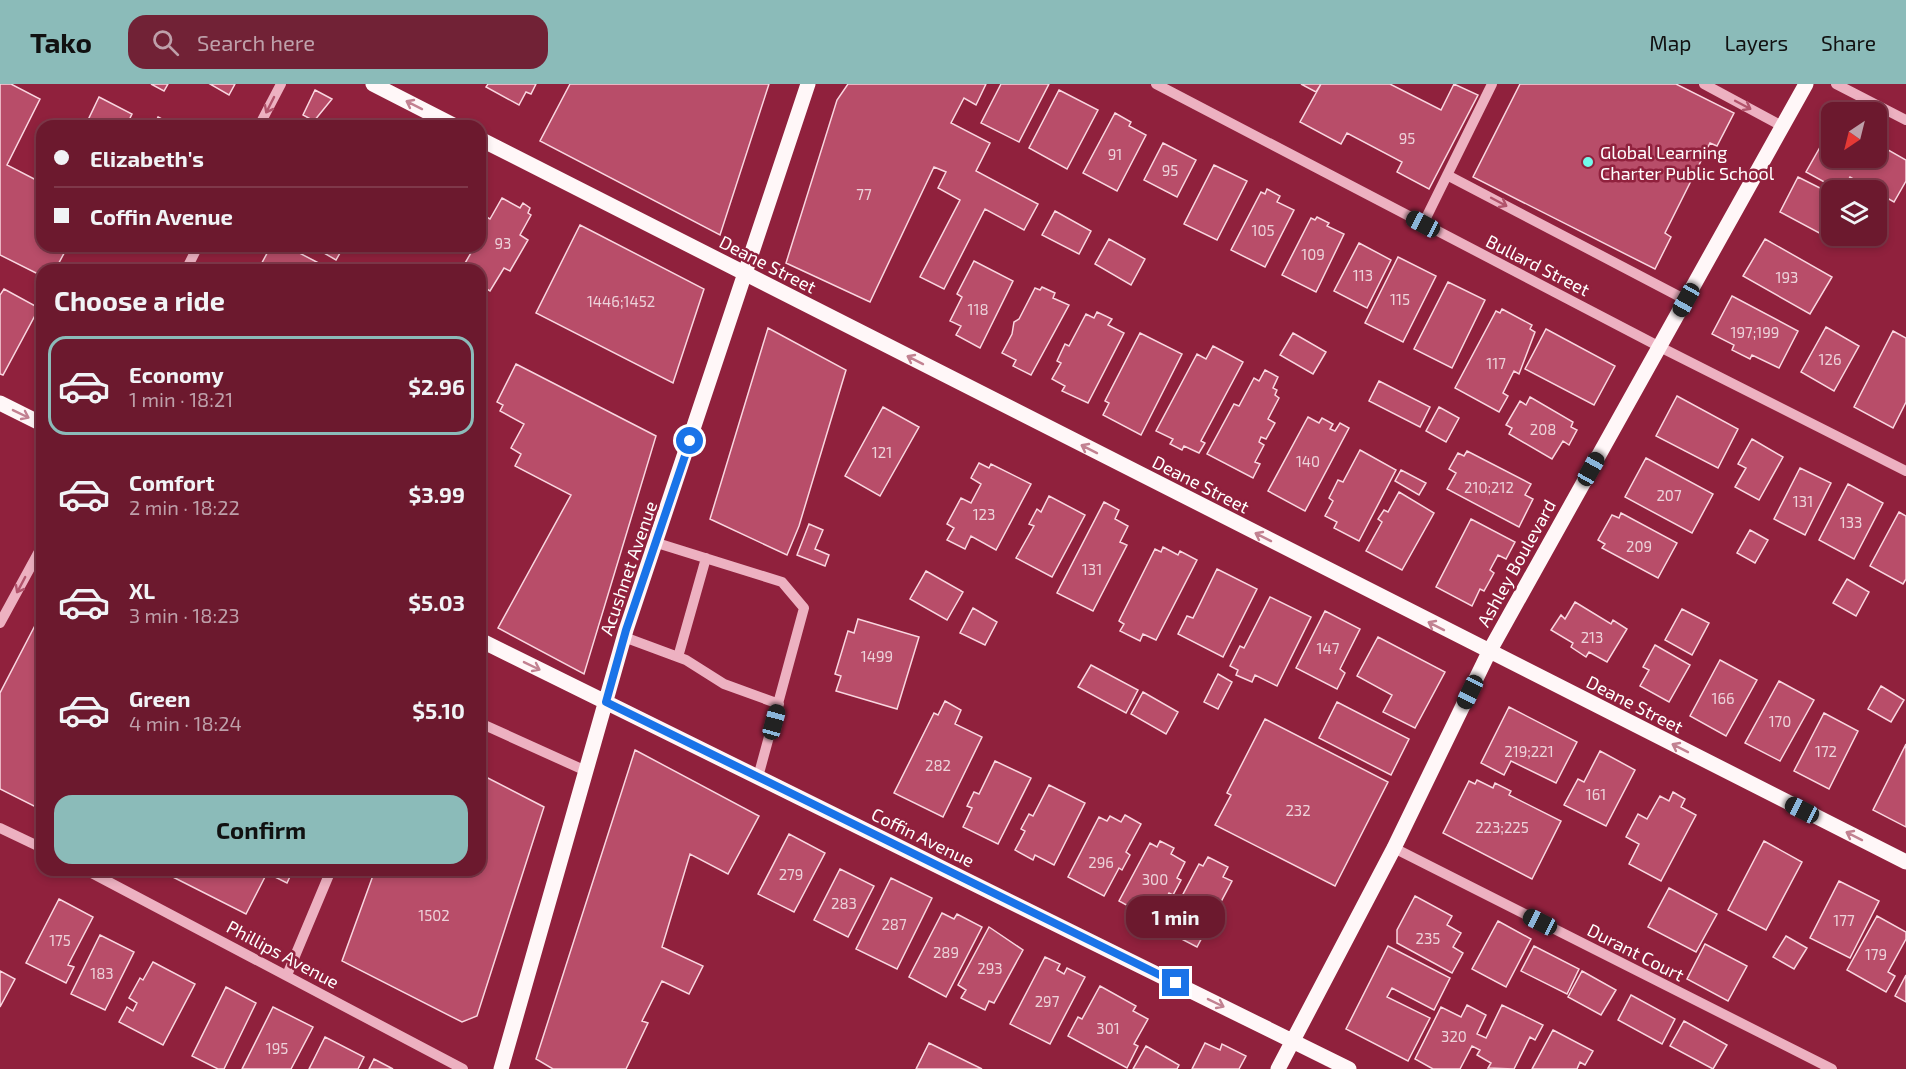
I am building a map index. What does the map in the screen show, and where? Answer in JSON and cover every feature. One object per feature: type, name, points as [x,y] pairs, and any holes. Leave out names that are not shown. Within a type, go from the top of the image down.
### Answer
[{"type":"main road","points":[[373,84],[443,120]]},
{"type":"main road","name":"Acushnet Avenue","points":[[501,1069],[624,637],[808,84]]},
{"type":"main road","name":"Ashley Boulevard","points":[[1278,1069],[1394,848],[1489,652],[1806,84]]},
{"type":"main road","name":"Deane Street","points":[[486,142],[1906,862]]},
{"type":"main road","points":[[0,403],[36,421]]},
{"type":"main road","name":"Coffin Avenue","points":[[486,643],[1349,1069]]},
{"type":"street","points":[[262,120],[281,84]]},
{"type":"street","name":"Bullard Street","points":[[1155,84],[1660,347],[1906,471]]},
{"type":"street","points":[[1423,224],[1492,84]]},
{"type":"street","points":[[1704,84],[1782,126]]},
{"type":"street","points":[[1836,84],[1906,120]]},
{"type":"street","points":[[1447,175],[1686,300]]},
{"type":"street","points":[[657,543],[782,582],[804,608],[759,777]]},
{"type":"street","points":[[0,623],[36,557]]},
{"type":"street","points":[[678,657],[706,558]]},
{"type":"street","points":[[624,637],[678,657],[724,684],[779,704]]},
{"type":"street","points":[[486,726],[586,771]]},
{"type":"street","points":[[0,828],[36,845]]},
{"type":"street","name":"Durant Court","points":[[1394,848],[1832,1069]]},
{"type":"street","name":"Phillips Avenue","points":[[97,876],[463,1069]]},
{"type":"street","points":[[287,975],[328,876]]},
{"type":"building","points":[[0,84],[11,84],[40,99],[7,165],[36,180],[36,252],[65,252],[58,264],[36,264],[36,273],[0,255]]},
{"type":"building","points":[[151,84],[168,84],[164,91]]},
{"type":"building","points":[[210,84],[235,84],[229,95]]},
{"type":"building","points":[[488,84],[536,84],[531,94],[526,92],[519,105],[486,87]]},
{"type":"building","points":[[570,84],[769,84],[720,235],[540,141]]},
{"type":"building","points":[[848,84],[986,84],[976,105],[964,98],[951,123],[990,143],[976,171],[1038,204],[1024,230],[985,209],[944,289],[920,277],[960,200],[938,188],[946,172],[934,167],[870,302],[786,263],[837,100]]},
{"type":"building","points":[[1001,84],[1049,84],[1019,142],[981,123]]},
{"type":"building","points":[[1301,84],[1321,84],[1316,92]]},
{"type":"building","points":[[1321,84],[1390,84],[1441,110],[1454,84],[1478,95],[1429,189],[1397,172],[1402,162],[1347,133],[1341,144],[1300,122]]},
{"type":"building","points":[[1520,84],[1676,84],[1734,113],[1717,146],[1710,143],[1665,233],[1671,237],[1655,269],[1473,177]]},
{"type":"building","points":[[315,90],[332,99],[315,120],[303,115]]},
{"type":"building","points":[[1059,90],[1098,110],[1067,169],[1029,148]]},
{"type":"building","points":[[99,97],[132,114],[129,120],[88,120]]},
{"type":"building","points":[[1115,113],[1131,122],[1129,126],[1146,135],[1117,191],[1083,173]]},
{"type":"building","points":[[1163,143],[1196,160],[1177,197],[1144,180]]},
{"type":"building","points":[[1821,145],[1821,168],[1887,168],[1887,149],[1906,160],[1906,181],[1894,202],[1887,198],[1887,180],[1855,180],[1850,177],[1848,180],[1821,180],[1806,172]]},
{"type":"building","points":[[1214,165],[1247,181],[1217,240],[1184,224]]},
{"type":"building","points":[[1798,177],[1821,188],[1821,234],[1780,212]]},
{"type":"building","points":[[1267,189],[1280,196],[1277,202],[1294,210],[1265,267],[1231,250],[1261,192],[1265,194]]},
{"type":"building","points":[[502,198],[520,208],[523,203],[530,208],[528,213],[531,215],[520,235],[528,240],[510,271],[504,268],[490,291],[486,289],[486,264],[464,264],[472,252],[486,252],[486,217],[490,219]]},
{"type":"building","points":[[1055,211],[1091,231],[1079,254],[1042,235]]},
{"type":"building","points":[[1317,217],[1329,223],[1327,226],[1344,234],[1316,292],[1282,275],[1311,218],[1315,220]]},
{"type":"building","points":[[580,225],[704,289],[673,383],[536,313]]},
{"type":"building","points":[[1109,239],[1145,259],[1131,285],[1095,264]]},
{"type":"building","points":[[1765,239],[1832,277],[1810,314],[1743,276]]},
{"type":"building","points":[[1359,243],[1391,260],[1367,308],[1334,291]]},
{"type":"building","points":[[268,252],[298,252],[320,264],[261,264]]},
{"type":"building","points":[[322,252],[341,252],[336,260]]},
{"type":"building","points":[[1398,257],[1436,276],[1403,342],[1365,323]]},
{"type":"building","points":[[974,261],[1013,281],[980,348],[956,335],[961,326],[950,321],[962,297],[957,294]]},
{"type":"building","points":[[1448,282],[1485,300],[1452,368],[1414,349]]},
{"type":"building","points":[[1042,287],[1055,293],[1053,298],[1069,305],[1031,375],[1013,366],[1016,360],[1002,353],[1012,334],[1014,322],[1019,319],[1035,288],[1040,290]]},
{"type":"building","points":[[4,289],[36,306],[36,314],[3,375],[0,374],[0,295]]},
{"type":"building","points":[[1732,296],[1798,331],[1779,368],[1752,355],[1750,359],[1732,350],[1734,345],[1712,334]]},
{"type":"building","points":[[1502,309],[1532,325],[1530,329],[1535,332],[1519,374],[1514,371],[1503,393],[1508,396],[1499,412],[1455,388],[1496,311],[1500,313]]},
{"type":"building","points":[[1097,312],[1112,319],[1108,325],[1124,333],[1088,403],[1062,391],[1065,386],[1052,379],[1061,363],[1057,361],[1065,344],[1069,346],[1086,314],[1094,318]]},
{"type":"building","points":[[1826,327],[1859,346],[1834,391],[1801,372]]},
{"type":"building","points":[[768,328],[846,370],[799,526],[787,555],[710,519]]},
{"type":"building","points":[[1546,329],[1615,366],[1594,405],[1525,369]]},
{"type":"building","points":[[1893,331],[1906,338],[1906,402],[1893,428],[1854,407]]},
{"type":"building","points":[[1140,333],[1182,354],[1141,435],[1103,415],[1109,403],[1105,401]]},
{"type":"building","points":[[1293,333],[1326,352],[1313,374],[1280,355]]},
{"type":"building","points":[[1213,346],[1243,362],[1201,441],[1205,443],[1199,453],[1184,446],[1182,450],[1170,444],[1173,439],[1156,431],[1197,354],[1206,359]]},
{"type":"building","points":[[516,364],[656,436],[584,674],[498,628],[571,495],[515,466],[521,454],[511,448],[524,424],[500,411],[503,405],[497,402]]},
{"type":"building","points":[[1265,370],[1278,377],[1273,388],[1277,390],[1275,395],[1279,398],[1268,419],[1275,423],[1266,439],[1261,437],[1259,442],[1264,445],[1255,462],[1260,464],[1253,478],[1207,454],[1234,404],[1239,406],[1254,378],[1259,381]]},
{"type":"building","points":[[1379,381],[1430,407],[1420,427],[1369,401]]},
{"type":"building","points":[[1677,396],[1738,429],[1718,468],[1656,436]]},
{"type":"building","points":[[1530,397],[1573,422],[1571,427],[1577,430],[1569,445],[1563,441],[1552,459],[1509,434],[1512,428],[1506,425],[1520,401],[1526,405]]},
{"type":"building","points":[[883,407],[919,427],[880,496],[845,476]]},
{"type":"building","points":[[1439,407],[1459,418],[1446,442],[1426,431]]},
{"type":"building","points":[[1308,417],[1319,423],[1322,418],[1333,424],[1330,429],[1335,431],[1340,423],[1349,428],[1305,511],[1268,491]]},
{"type":"building","points":[[1752,439],[1783,457],[1759,500],[1735,487],[1746,468],[1738,464]]},
{"type":"building","points":[[1360,450],[1396,470],[1359,541],[1334,528],[1337,522],[1325,516],[1333,501],[1329,498],[1338,480],[1343,482]]},
{"type":"building","points":[[1467,451],[1531,484],[1525,495],[1533,499],[1519,527],[1447,489],[1456,473],[1449,469],[1458,453],[1464,456]]},
{"type":"building","points":[[1646,458],[1713,494],[1692,533],[1625,497]]},
{"type":"building","points":[[979,463],[989,468],[991,464],[1031,484],[996,550],[971,536],[965,549],[947,540],[954,528],[947,524],[961,498],[971,503],[981,484],[971,478]]},
{"type":"building","points":[[1800,468],[1831,483],[1805,535],[1774,519]]},
{"type":"building","points":[[1401,470],[1426,483],[1419,495],[1395,481]]},
{"type":"building","points":[[1848,484],[1883,503],[1854,559],[1819,540]]},
{"type":"building","points":[[1399,492],[1434,513],[1402,570],[1366,551],[1382,522],[1378,519],[1384,510],[1388,512]]},
{"type":"building","points":[[1049,496],[1085,515],[1052,577],[1016,558],[1034,526],[1029,524],[1037,509],[1041,512]]},
{"type":"building","points":[[1104,502],[1119,510],[1115,519],[1128,526],[1120,542],[1127,545],[1093,611],[1057,593]]},
{"type":"building","points":[[1899,512],[1906,516],[1906,579],[1903,584],[1870,566]]},
{"type":"building","points":[[1621,513],[1677,543],[1658,578],[1602,548],[1605,544],[1598,540],[1612,515],[1619,518]]},
{"type":"building","points":[[1471,519],[1515,542],[1506,559],[1498,555],[1490,570],[1494,573],[1484,591],[1480,589],[1472,606],[1436,587]]},
{"type":"building","points":[[809,524],[823,530],[815,549],[829,555],[825,566],[797,555]]},
{"type":"building","points":[[1750,530],[1768,540],[1755,563],[1737,553]]},
{"type":"building","points":[[1163,547],[1178,555],[1180,551],[1197,560],[1156,640],[1143,634],[1140,641],[1120,631],[1124,624],[1119,621],[1155,549],[1161,552]]},
{"type":"building","points":[[1217,569],[1257,589],[1223,657],[1178,634],[1187,616],[1193,618]]},
{"type":"building","points":[[926,571],[963,592],[947,620],[910,599]]},
{"type":"building","points":[[1847,579],[1869,592],[1856,616],[1833,603]]},
{"type":"building","points":[[1270,597],[1311,617],[1277,686],[1255,675],[1252,682],[1236,675],[1238,670],[1230,666],[1240,646],[1244,648]]},
{"type":"building","points":[[1575,602],[1611,624],[1613,620],[1627,629],[1607,662],[1589,652],[1586,657],[1571,647],[1573,643],[1551,630],[1561,615],[1565,619]]},
{"type":"building","points":[[973,608],[997,622],[985,645],[960,633]]},
{"type":"building","points":[[1682,609],[1709,623],[1692,655],[1665,640]]},
{"type":"building","points":[[1325,611],[1360,629],[1340,669],[1345,673],[1337,689],[1296,668]]},
{"type":"building","points":[[858,619],[919,637],[897,709],[836,691],[841,676],[835,674],[848,631],[854,633]]},
{"type":"building","points":[[36,624],[36,807],[0,789],[0,693]]},
{"type":"building","points":[[1378,637],[1445,672],[1415,728],[1383,712],[1392,695],[1357,676]]},
{"type":"building","points":[[1655,645],[1690,665],[1669,702],[1640,686],[1649,670],[1643,667]]},
{"type":"building","points":[[1720,660],[1757,680],[1726,736],[1690,716]]},
{"type":"building","points":[[1091,665],[1138,690],[1126,713],[1078,687]]},
{"type":"building","points":[[1218,674],[1232,682],[1218,709],[1204,702]]},
{"type":"building","points":[[1779,681],[1814,700],[1780,761],[1745,743]]},
{"type":"building","points":[[1881,686],[1904,700],[1891,722],[1868,709]]},
{"type":"building","points":[[1143,692],[1178,712],[1166,734],[1131,714]]},
{"type":"building","points":[[945,701],[961,710],[955,724],[982,737],[943,817],[894,793],[934,713],[938,715]]},
{"type":"building","points":[[1337,702],[1409,739],[1391,775],[1319,738]]},
{"type":"building","points":[[1509,707],[1577,742],[1556,783],[1511,761],[1504,775],[1481,763]]},
{"type":"building","points":[[1824,713],[1858,731],[1829,789],[1794,771]]},
{"type":"building","points":[[1265,719],[1388,782],[1335,886],[1215,825],[1231,795],[1227,793]]},
{"type":"building","points":[[1906,744],[1906,827],[1873,810]]},
{"type":"building","points":[[635,750],[759,816],[728,874],[690,854],[662,947],[703,966],[689,994],[662,981],[642,1021],[648,1023],[626,1069],[553,1069],[536,1059]]},
{"type":"building","points":[[1600,751],[1635,770],[1606,826],[1564,805],[1578,779],[1584,782]]},
{"type":"building","points":[[995,761],[1031,778],[998,844],[963,827],[972,808],[967,806],[974,792],[979,794]]},
{"type":"building","points":[[486,777],[544,807],[477,1016],[462,1022],[342,961],[373,876],[486,876]]},
{"type":"building","points":[[1477,780],[1493,788],[1495,783],[1511,791],[1509,795],[1561,821],[1532,879],[1443,833],[1469,781],[1475,784]]},
{"type":"building","points":[[1049,785],[1085,803],[1054,865],[1035,855],[1033,860],[1015,850],[1025,831],[1021,829],[1029,814],[1033,816]]},
{"type":"building","points":[[1673,792],[1685,799],[1681,807],[1696,815],[1661,881],[1629,864],[1639,844],[1626,837],[1638,814],[1647,819],[1660,796],[1669,801]]},
{"type":"building","points":[[1125,815],[1141,824],[1126,852],[1130,855],[1122,870],[1119,868],[1104,896],[1068,877],[1099,817],[1107,821],[1110,816],[1121,822]]},
{"type":"building","points":[[789,834],[825,853],[794,912],[758,894]]},
{"type":"building","points":[[1160,841],[1174,848],[1171,854],[1185,862],[1177,878],[1181,880],[1173,895],[1169,893],[1157,915],[1143,908],[1141,913],[1119,901],[1150,843],[1157,847]]},
{"type":"building","points":[[1764,841],[1802,862],[1766,930],[1728,910]]},
{"type":"building","points":[[1208,857],[1228,867],[1223,877],[1232,881],[1197,947],[1164,930],[1199,864],[1203,866]]},
{"type":"building","points":[[840,869],[874,886],[848,937],[814,920]]},
{"type":"building","points":[[171,876],[265,876],[246,914]]},
{"type":"building","points":[[273,876],[290,876],[287,883]]},
{"type":"building","points":[[891,878],[932,898],[897,969],[856,949]]},
{"type":"building","points":[[1839,881],[1879,901],[1850,958],[1810,938]]},
{"type":"building","points":[[1669,888],[1717,914],[1696,952],[1648,927]]},
{"type":"building","points":[[1415,896],[1452,916],[1447,925],[1461,933],[1453,947],[1463,953],[1452,973],[1397,943],[1397,930]]},
{"type":"building","points":[[59,899],[93,917],[68,965],[74,967],[66,983],[26,963]]},
{"type":"building","points":[[942,913],[954,919],[957,914],[982,927],[946,997],[909,977]]},
{"type":"building","points":[[1877,916],[1906,932],[1906,939],[1888,972],[1895,976],[1886,992],[1847,970]]},
{"type":"building","points":[[1498,921],[1531,939],[1506,987],[1472,969]]},
{"type":"building","points":[[989,927],[1023,950],[994,1003],[989,1001],[985,1010],[961,998],[966,990],[958,985]]},
{"type":"building","points":[[100,935],[134,952],[105,1010],[71,994]]},
{"type":"building","points":[[1786,936],[1807,948],[1794,969],[1773,957]]},
{"type":"building","points":[[1705,944],[1747,966],[1728,1001],[1687,979]]},
{"type":"building","points":[[1388,946],[1450,978],[1434,1010],[1392,988],[1387,997],[1430,1018],[1408,1061],[1346,1029]]},
{"type":"building","points":[[1534,946],[1579,969],[1567,994],[1521,971]]},
{"type":"building","points":[[1045,957],[1060,964],[1057,970],[1064,974],[1067,968],[1085,977],[1050,1044],[1010,1024]]},
{"type":"building","points":[[153,962],[195,984],[163,1045],[119,1022],[127,1007],[133,1011],[137,1003],[129,998],[140,978],[143,980]]},
{"type":"building","points":[[0,971],[15,979],[0,1007]]},
{"type":"building","points":[[1582,971],[1616,990],[1601,1015],[1568,997]]},
{"type":"building","points":[[1906,975],[1906,1002],[1895,996]]},
{"type":"building","points":[[1100,986],[1136,1006],[1133,1011],[1148,1019],[1134,1044],[1138,1046],[1127,1068],[1068,1036],[1078,1017],[1082,1019]]},
{"type":"building","points":[[226,987],[256,1003],[224,1069],[218,1069],[192,1056]]},
{"type":"building","points":[[1631,995],[1675,1019],[1662,1044],[1618,1020]]},
{"type":"building","points":[[1467,1005],[1486,1015],[1477,1034],[1486,1038],[1502,1005],[1543,1025],[1535,1040],[1530,1037],[1514,1069],[1488,1068],[1491,1063],[1477,1055],[1480,1050],[1472,1046],[1460,1069],[1433,1069],[1415,1059],[1441,1007],[1461,1017]]},
{"type":"building","points":[[273,1007],[313,1027],[291,1069],[242,1069]]},
{"type":"building","points":[[1684,1021],[1727,1045],[1713,1069],[1670,1046]]},
{"type":"building","points":[[1553,1030],[1593,1051],[1585,1065],[1580,1062],[1577,1069],[1532,1069]]},
{"type":"building","points":[[325,1037],[364,1057],[358,1069],[309,1069]]},
{"type":"building","points":[[929,1043],[982,1069],[916,1069]]},
{"type":"building","points":[[1205,1043],[1220,1050],[1222,1044],[1246,1056],[1239,1069],[1192,1069]]},
{"type":"building","points":[[1146,1046],[1179,1065],[1177,1069],[1133,1069]]},
{"type":"building","points":[[374,1059],[393,1069],[369,1069]]},
{"type":"place","name":"Global Learning Charter Public School","points":[[1588,162]]},
{"type":"route","points":[[690,441],[626,630],[606,702],[1176,983]]}]
